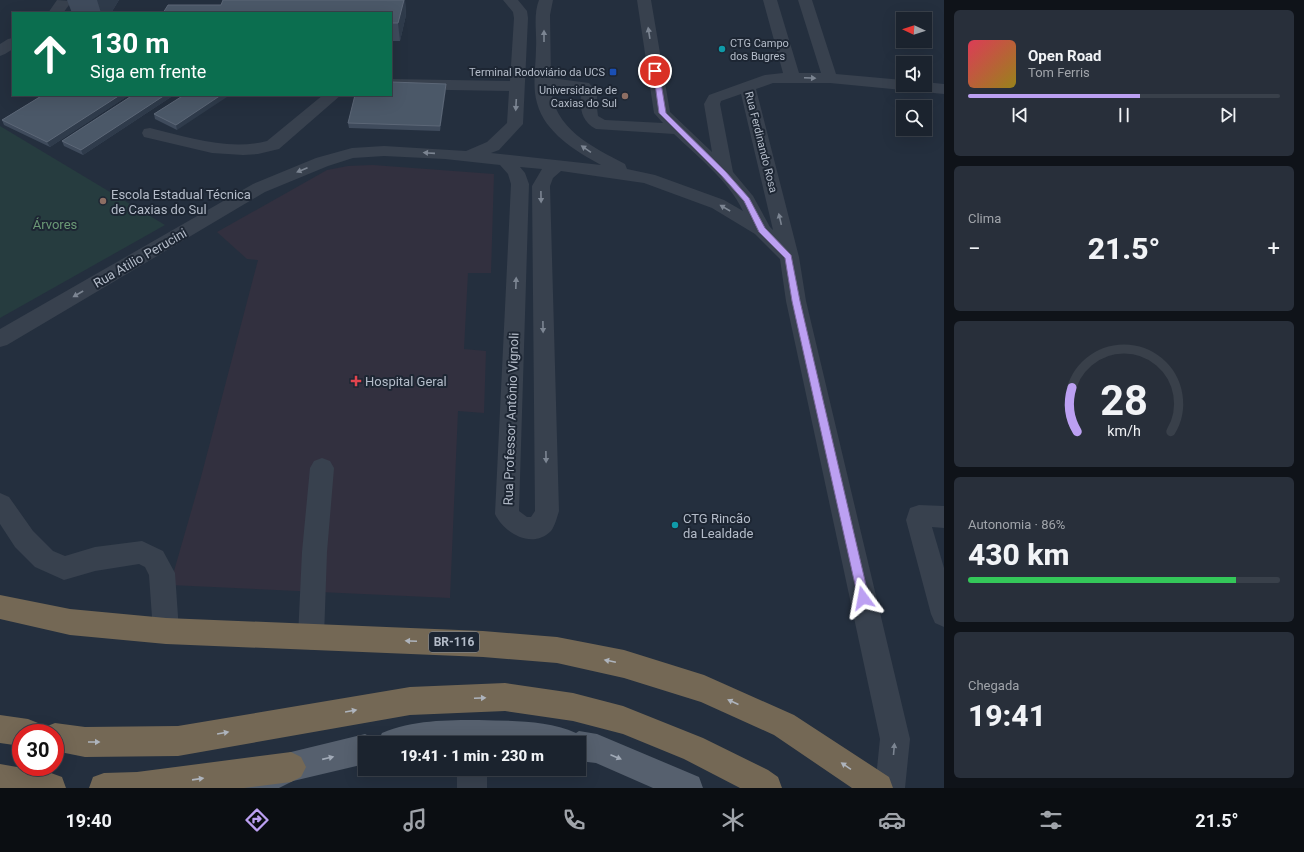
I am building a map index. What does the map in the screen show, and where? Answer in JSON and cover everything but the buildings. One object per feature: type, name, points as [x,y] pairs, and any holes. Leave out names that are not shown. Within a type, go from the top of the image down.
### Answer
[{"type":"highway","name":"BR-116","points":[[0,607],[70,622],[166,631],[483,644],[557,650],[624,664],[704,689],[784,725],[878,788]]},
{"type":"highway","points":[[64,738],[86,742],[178,741],[410,701],[505,697],[573,707],[623,720],[693,748],[757,781],[767,788]]},
{"type":"highway","points":[[0,729],[12,731]]},
{"type":"highway","points":[[104,788],[137,787],[291,767]]},
{"type":"highway","points":[[0,780],[51,788]]},
{"type":"main road","points":[[586,747],[597,749],[688,788]]},
{"type":"main road","points":[[245,788],[291,767],[358,751]]},
{"type":"street","points":[[55,12],[65,1],[64,0]]},
{"type":"street","points":[[468,157],[494,146],[514,124],[521,18],[520,11],[510,0]]},
{"type":"street","points":[[546,0],[544,16],[545,104],[564,134],[589,152],[632,175],[649,179],[718,204],[762,230],[797,258]]},
{"type":"street","points":[[644,0],[662,113],[724,173],[747,200],[762,230]]},
{"type":"street","points":[[770,0],[792,77]]},
{"type":"street","points":[[805,0],[830,78]]},
{"type":"street","points":[[774,18],[792,14],[811,20]]},
{"type":"street","points":[[0,51],[12,43]]},
{"type":"street","name":"Rua Ferdinando Rosa","points":[[890,788],[895,739],[796,301],[797,258],[747,86],[771,78],[792,77],[830,78],[896,84]]},
{"type":"street","points":[[544,82],[583,86],[589,93],[589,116],[594,122],[602,125],[678,129]]},
{"type":"street","points":[[392,84],[517,86]]},
{"type":"street","points":[[724,173],[712,104],[715,98],[747,86]]},
{"type":"street","name":"Rua Ferdinando Rosa","points":[[932,88],[944,89]]},
{"type":"street","points":[[150,133],[228,150],[261,150],[273,145],[332,96]]},
{"type":"street","name":"Rua Atilio Perucini","points":[[0,339],[259,188],[322,162],[352,153],[384,151],[468,157],[558,165],[632,175]]},
{"type":"street","name":"Rua Professor Antônio Vignoli","points":[[505,160],[516,173],[520,184],[507,514],[514,523],[524,527],[534,527],[543,522],[547,511],[541,186],[543,179],[558,165]]},
{"type":"street","points":[[312,637],[315,524],[322,468]]},
{"type":"street","points":[[0,504],[24,539],[44,559],[64,568],[95,559],[142,552],[154,558],[162,573],[166,631]]},
{"type":"street","points":[[944,517],[920,516],[918,520],[937,562],[944,614]]},
{"type":"street","points":[[472,776],[472,788]]},
{"type":"shaded area","name":"Hospital Geral","points":[[373,165],[494,174],[491,273],[468,273],[464,349],[486,351],[484,413],[458,411],[450,598],[170,585],[201,477],[258,260],[247,259],[217,232],[327,170],[348,166]]},
{"type":"green space","name":"Árvores","points":[[0,126],[165,225],[0,318]]},
{"type":"place","name":"CTG Campo dos Bugres","points":[[722,49]]},
{"type":"place","name":"Terminal Rodoviário da UCS","points":[[613,72]]},
{"type":"place","name":"Universidade de Caxias do Sul","points":[[625,96]]},
{"type":"place","name":"Escola Estadual Técnica de Caxias do Sul","points":[[103,201]]},
{"type":"place","name":"Hospital Geral","points":[[356,381]]},
{"type":"place","name":"CTG Rincão da Lealdade","points":[[675,525]]},
{"type":"route","points":[[655,71],[662,113],[724,173],[747,200],[762,230],[789,257],[796,301],[863,598]]}]
